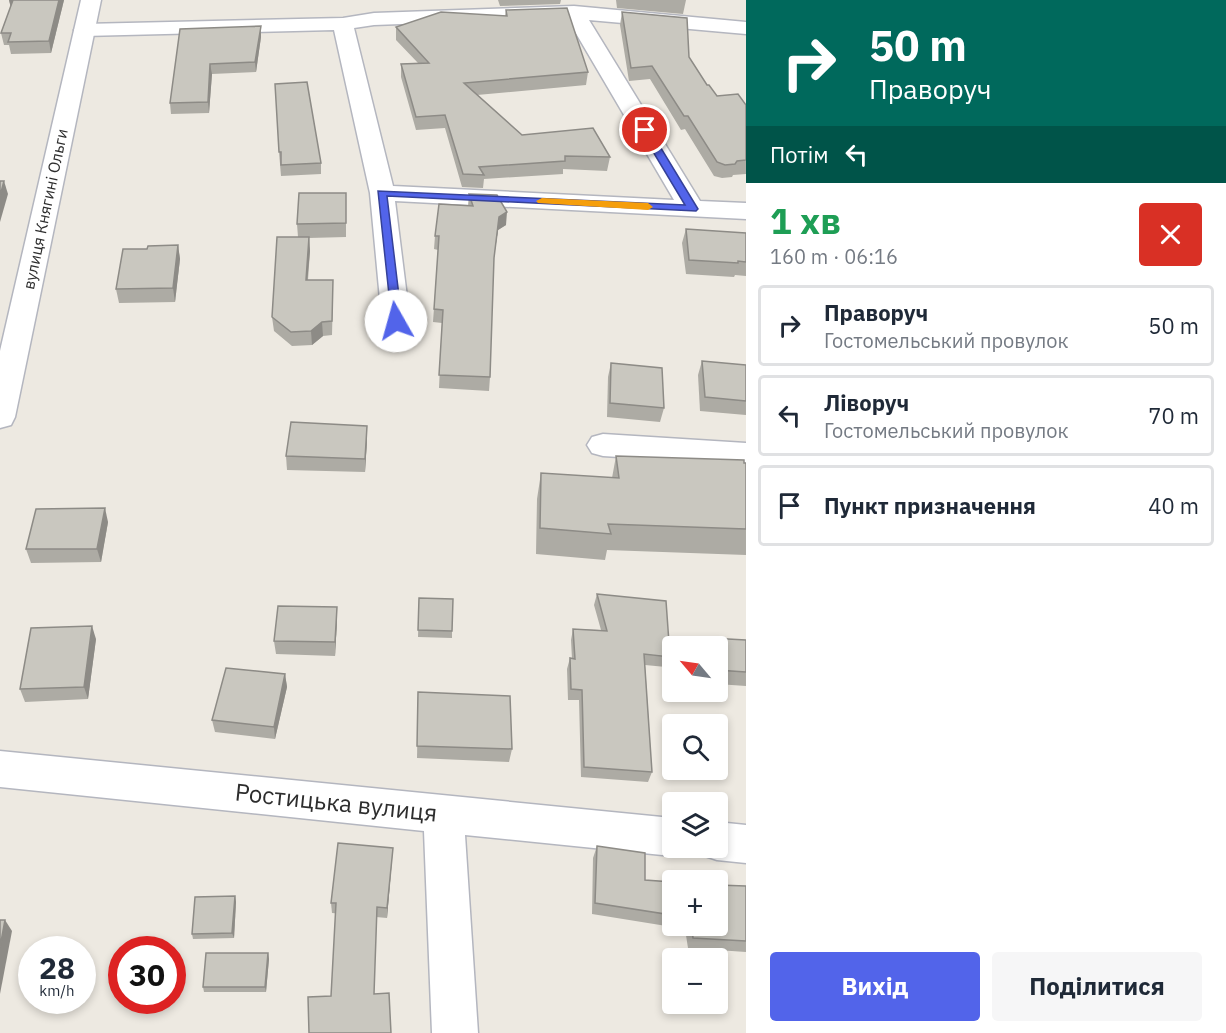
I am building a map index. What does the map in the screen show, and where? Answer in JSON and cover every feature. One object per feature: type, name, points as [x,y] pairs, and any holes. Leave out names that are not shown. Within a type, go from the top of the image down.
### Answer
[{"type":"street","name":"вулиця Княгині Ольги","points":[[0,417],[6,359],[91,0]]},
{"type":"street","points":[[84,30],[343,24],[374,19],[574,12],[746,28]]},
{"type":"street","points":[[574,12],[693,209]]},
{"type":"street","points":[[343,24],[381,193],[396,321]]},
{"type":"street","points":[[381,193],[746,211]]},
{"type":"street","points":[[603,445],[746,454]]},
{"type":"street","name":"Ростицька вулиця","points":[[0,769],[662,836]]},
{"type":"street","points":[[444,814],[455,1033]]},
{"type":"street","points":[[728,842],[746,844]]},
{"type":"building","points":[[13,0],[59,0],[49,41],[8,42],[11,33],[1,33]]},
{"type":"building","points":[[567,8],[588,72],[464,83],[522,135],[593,128],[610,157],[565,156],[565,161],[479,167],[484,175],[463,174],[445,115],[416,117],[401,64],[429,63],[396,27],[441,12],[507,16],[506,10]]},
{"type":"building","points":[[622,12],[687,18],[689,57],[707,85],[717,96],[738,94],[746,105],[746,160],[725,165],[717,162],[652,66],[631,68]]},
{"type":"building","points":[[261,26],[255,62],[210,64],[208,102],[170,103],[180,29]]},
{"type":"building","points":[[307,82],[321,163],[281,165],[275,84]]},
{"type":"building","points":[[0,181],[4,181],[0,196]]},
{"type":"building","points":[[299,193],[346,193],[346,223],[297,224]]},
{"type":"building","points":[[469,194],[497,195],[507,212],[499,217],[494,258],[490,377],[439,375],[443,310],[434,309],[439,236],[435,236],[439,204],[473,206]]},
{"type":"building","points":[[686,229],[746,233],[746,262],[689,260]]},
{"type":"building","points":[[277,237],[309,237],[306,280],[333,280],[332,321],[322,322],[311,331],[291,332],[272,317]]},
{"type":"building","points":[[178,245],[173,288],[116,289],[123,249]]},
{"type":"building","points":[[702,361],[746,365],[746,401],[705,397]]},
{"type":"building","points":[[611,363],[662,368],[664,408],[610,403]]},
{"type":"building","points":[[291,422],[367,426],[365,459],[286,456]]},
{"type":"building","points":[[616,456],[744,460],[746,463],[746,529],[608,524],[611,534],[540,528],[541,473],[619,478]]},
{"type":"building","points":[[105,508],[97,549],[26,549],[36,509]]},
{"type":"building","points":[[597,594],[666,601],[668,636],[662,636],[662,656],[644,654],[652,772],[584,767],[582,690],[571,689],[570,658],[575,659],[573,629],[607,631]]},
{"type":"building","points":[[419,598],[453,599],[452,631],[418,630]]},
{"type":"building","points":[[278,606],[337,607],[335,642],[274,641]]},
{"type":"building","points":[[92,626],[84,687],[20,689],[31,628]]},
{"type":"building","points":[[728,639],[746,640],[746,672],[728,671]]},
{"type":"building","points":[[226,668],[285,674],[274,727],[212,720]]},
{"type":"building","points":[[418,692],[510,696],[512,749],[417,746]]},
{"type":"building","points":[[338,843],[393,848],[387,908],[377,907],[374,994],[389,993],[391,1033],[309,1033],[308,997],[331,996],[336,903],[331,903]]},
{"type":"building","points":[[597,846],[645,853],[645,880],[662,881],[662,913],[595,903]]},
{"type":"building","points":[[728,885],[746,886],[746,941],[693,938],[693,936],[728,936]]},
{"type":"building","points":[[235,896],[232,933],[192,934],[195,897]]},
{"type":"building","points":[[0,920],[5,920],[0,947]]},
{"type":"building","points":[[206,953],[268,953],[265,987],[203,987]]},
{"type":"slow traffic","points":[[542,201],[648,207]]},
{"type":"route","points":[[396,321],[381,193],[693,209],[645,130]]}]
